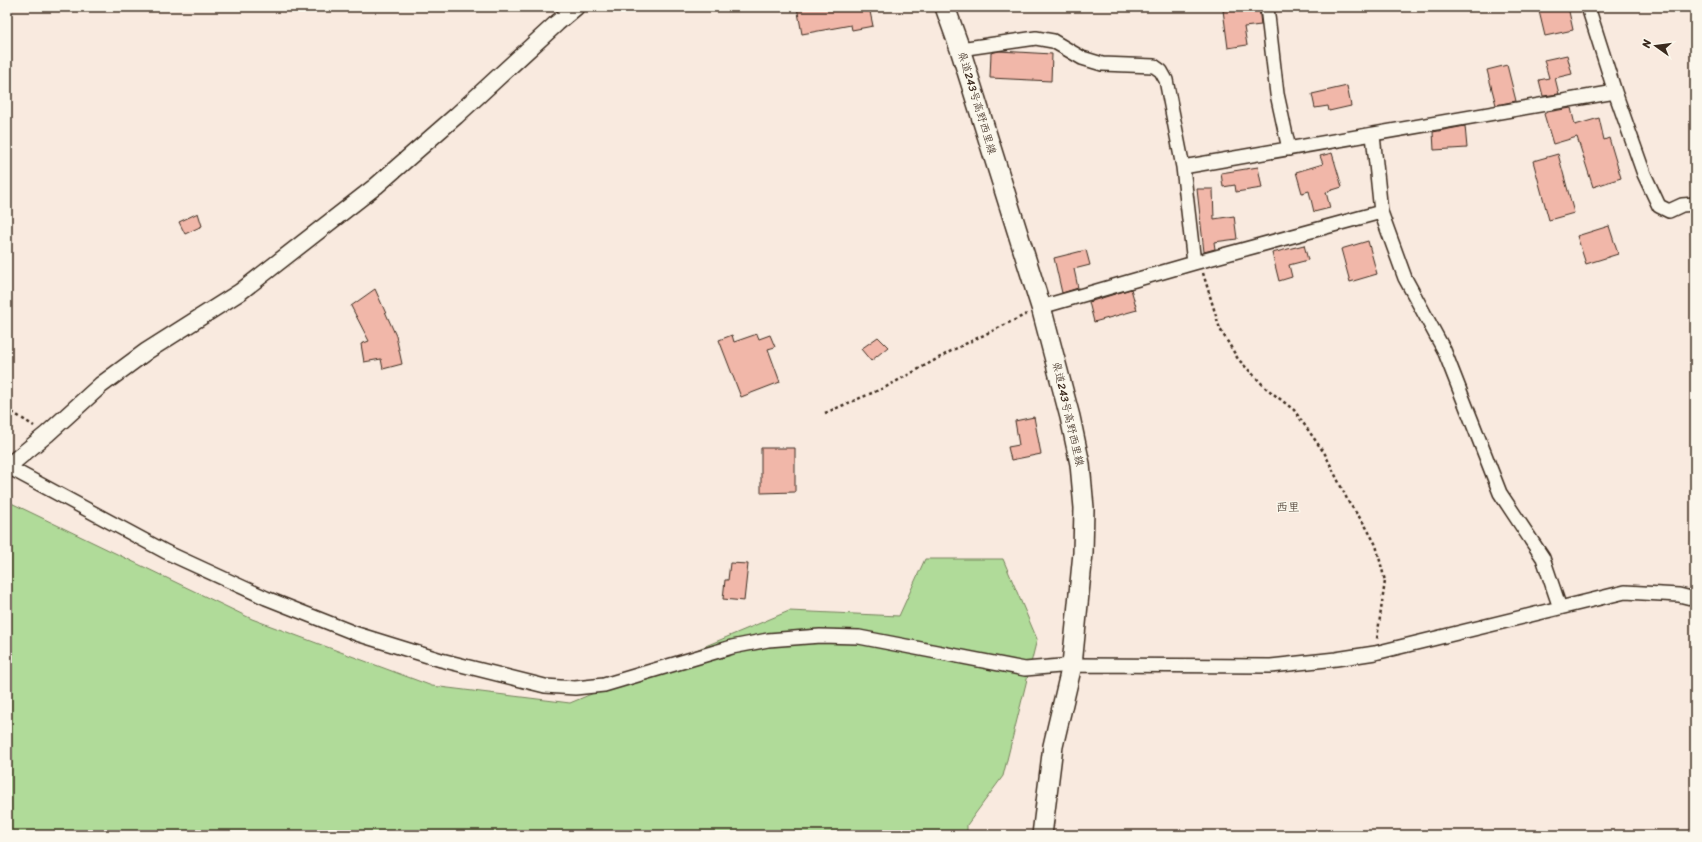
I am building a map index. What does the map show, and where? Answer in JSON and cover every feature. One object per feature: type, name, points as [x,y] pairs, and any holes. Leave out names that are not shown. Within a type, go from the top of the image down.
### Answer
[{"type":"main road","name":"県道243号高野西里線","points":[[945,7],[960,49],[1042,307],[1070,417],[1080,464],[1084,508],[1083,553],[1072,665],[1053,746],[1042,835]]},
{"type":"street","points":[[576,7],[376,186],[240,292],[147,351],[101,386],[48,434],[7,467],[166,552],[266,598],[357,634],[441,660],[545,686],[575,688],[604,685],[732,647],[768,640],[820,636],[859,637],[1025,669],[1072,665],[1271,666],[1375,653],[1625,592],[1679,595],[1695,599]]},
{"type":"street","points":[[1267,7],[1277,94],[1289,149]]},
{"type":"street","points":[[1588,7],[1615,92],[1644,174],[1659,206],[1669,211],[1682,205],[1695,204]]},
{"type":"street","points":[[960,49],[1036,38],[1053,41],[1082,58],[1102,64],[1154,66],[1161,71],[1166,80],[1183,167],[1197,262]]},
{"type":"street","points":[[1183,167],[1615,92]]},
{"type":"street","points":[[1373,135],[1381,212],[1405,278],[1444,350],[1500,493],[1543,558],[1560,608]]},
{"type":"street","points":[[1042,307],[1197,262],[1381,212]]},
{"type":"path","points":[[1197,262],[1220,329],[1238,360],[1266,388],[1294,410],[1324,454],[1349,503],[1365,525],[1376,545],[1385,581],[1375,653]]},
{"type":"path","points":[[825,413],[886,387],[955,349],[1042,307]]},
{"type":"path","points":[[7,409],[48,434]]},
{"type":"green space","points":[[7,501],[252,619],[432,686],[570,703],[789,611],[899,616],[925,559],[1003,559],[1037,639],[1003,776],[967,825],[967,835],[7,835]]},
{"type":"building","points":[[797,7],[869,7],[873,26],[852,30],[851,25],[802,34]]},
{"type":"building","points":[[1259,7],[1261,25],[1244,27],[1247,45],[1228,48],[1223,10]]},
{"type":"building","points":[[1538,7],[1568,7],[1573,30],[1545,36]]},
{"type":"building","points":[[999,51],[1052,54],[1051,81],[990,78],[991,53]]},
{"type":"building","points":[[1567,55],[1572,74],[1555,78],[1559,94],[1543,96],[1539,80],[1549,78],[1544,60]]},
{"type":"building","points":[[1507,65],[1516,101],[1496,105],[1487,70]]},
{"type":"building","points":[[1347,86],[1351,106],[1329,111],[1328,106],[1315,108],[1312,94]]},
{"type":"building","points":[[1571,108],[1575,125],[1599,118],[1604,140],[1609,138],[1621,178],[1593,187],[1577,137],[1553,144],[1544,114],[1547,112]]},
{"type":"building","points":[[1465,126],[1467,148],[1434,150],[1433,132]]},
{"type":"building","points":[[1332,153],[1342,187],[1326,192],[1330,208],[1314,212],[1309,191],[1302,193],[1296,172],[1323,164],[1320,156]]},
{"type":"building","points":[[1558,154],[1574,213],[1549,220],[1533,161]]},
{"type":"building","points":[[1258,167],[1262,188],[1236,192],[1235,185],[1223,187],[1221,173]]},
{"type":"building","points":[[1197,189],[1213,189],[1214,219],[1234,216],[1237,239],[1214,242],[1215,249],[1204,252]]},
{"type":"building","points":[[198,213],[202,226],[185,234],[179,222]]},
{"type":"building","points":[[1609,226],[1618,254],[1586,264],[1577,236]]},
{"type":"building","points":[[1368,241],[1377,274],[1350,282],[1341,249]]},
{"type":"building","points":[[1304,245],[1308,260],[1289,265],[1292,277],[1279,281],[1272,253]]},
{"type":"building","points":[[1086,250],[1090,265],[1074,269],[1078,288],[1062,293],[1054,258]]},
{"type":"building","points":[[375,289],[396,336],[402,364],[383,369],[381,359],[364,362],[361,344],[369,341],[351,306]]},
{"type":"building","points":[[1131,289],[1137,310],[1094,322],[1089,302]]},
{"type":"building","points":[[757,334],[759,339],[770,335],[775,347],[768,349],[780,382],[741,397],[719,340],[732,335],[734,342]]},
{"type":"building","points":[[878,337],[888,347],[871,361],[861,349]]},
{"type":"building","points":[[1034,417],[1041,454],[1011,460],[1008,447],[1019,445],[1015,421]]},
{"type":"building","points":[[761,448],[795,448],[795,492],[761,493]]},
{"type":"building","points":[[730,563],[748,564],[744,601],[723,599],[725,580],[728,580]]},
{"type":"district","name":"西里","points":[[1288,507]]}]
